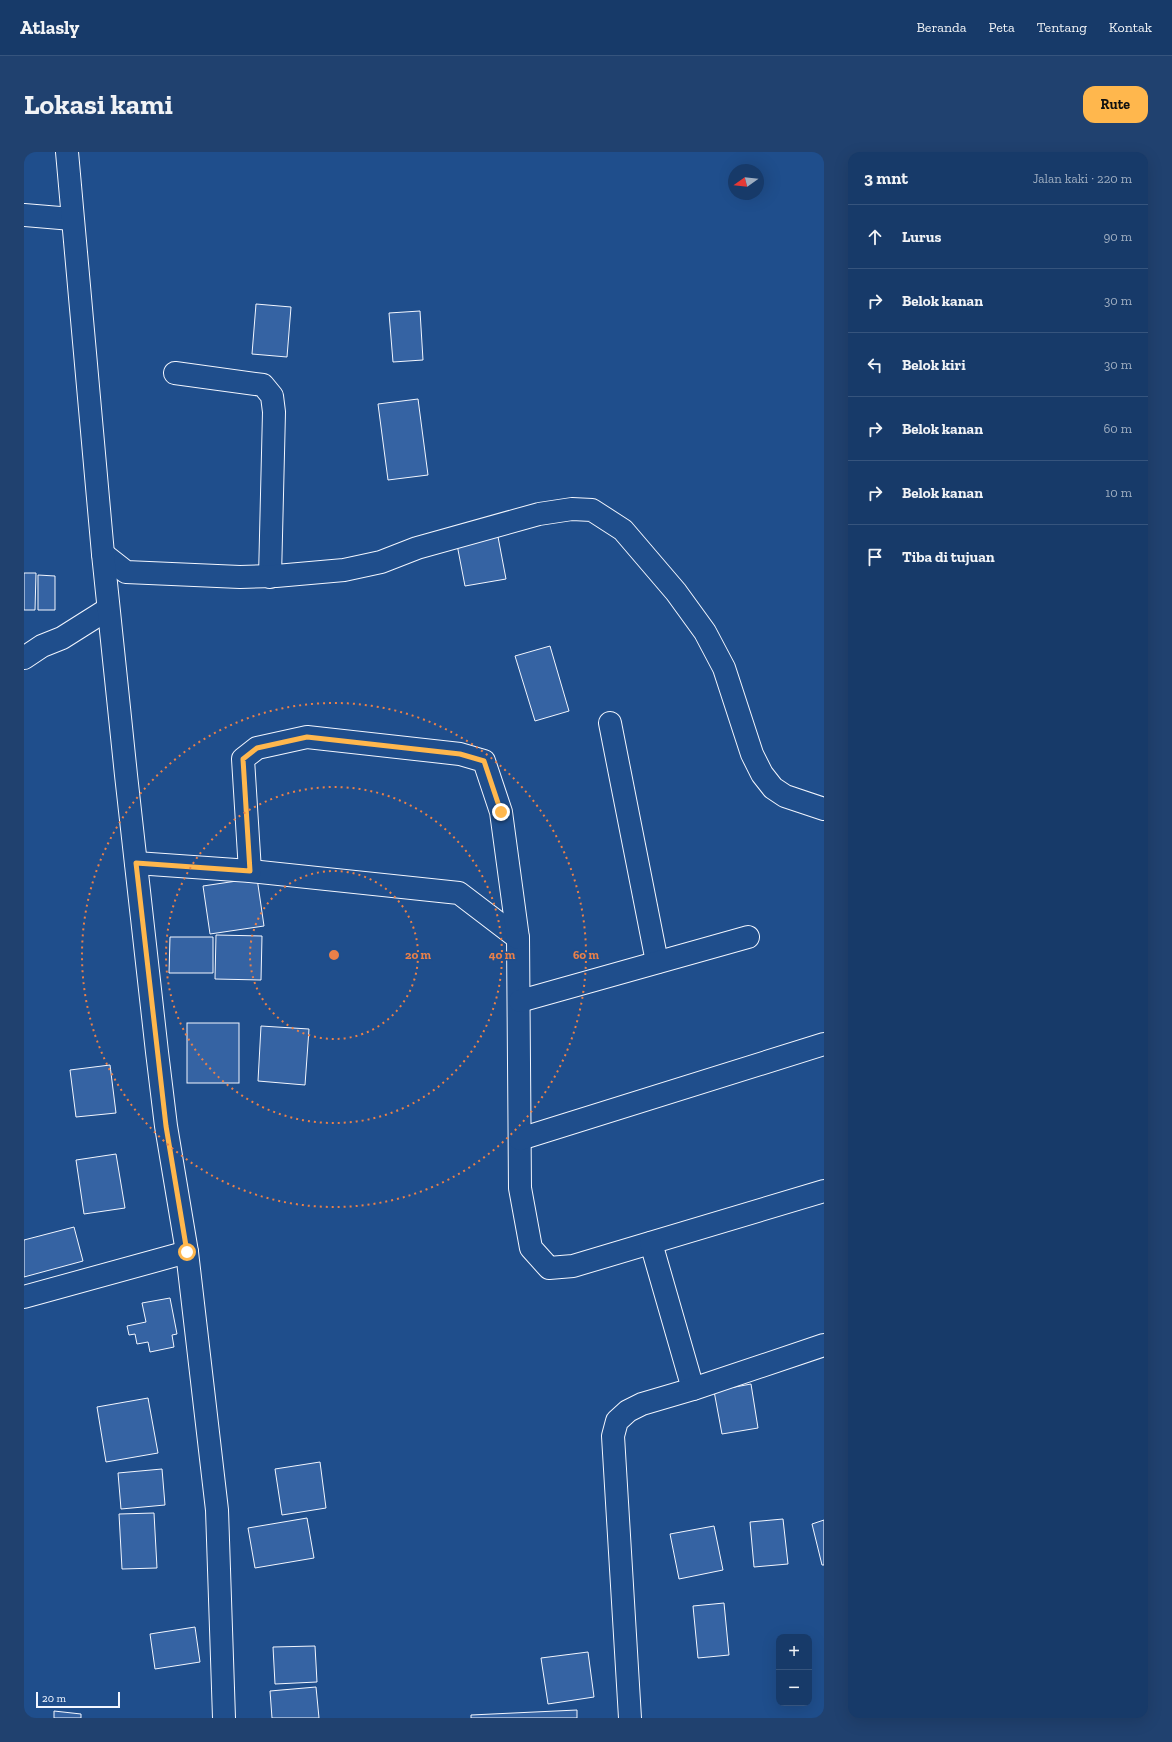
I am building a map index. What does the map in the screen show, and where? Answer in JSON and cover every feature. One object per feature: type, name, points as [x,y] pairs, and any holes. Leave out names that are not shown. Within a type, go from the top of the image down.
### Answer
[{"type":"street","points":[[67,152],[108,609],[136,863],[166,1126],[187,1252],[217,1510],[224,1718]]},
{"type":"street","points":[[24,215],[72,219]]},
{"type":"street","points":[[175,373],[263,385],[272,396],[274,412],[270,577]]},
{"type":"street","points":[[103,554],[126,572],[270,577],[344,570],[380,562],[417,548],[539,514],[572,509],[592,510],[623,530],[676,592],[705,632],[724,668],[752,754],[762,774],[773,788],[785,796],[824,809]]},
{"type":"street","points":[[24,658],[42,646],[62,638],[108,609]]},
{"type":"street","points":[[610,723],[657,962]]},
{"type":"street","points":[[250,871],[243,759],[257,748],[307,737],[460,754],[484,761],[501,812],[518,938],[520,1001],[520,1188],[531,1248],[549,1268],[574,1266],[824,1191]]},
{"type":"street","points":[[136,863],[250,871],[459,893],[518,938]]},
{"type":"street","points":[[520,1001],[748,937]]},
{"type":"street","points":[[520,1139],[824,1044]]},
{"type":"street","points":[[651,1243],[693,1389]]},
{"type":"street","points":[[24,1297],[187,1252]]},
{"type":"street","points":[[630,1718],[613,1436],[617,1421],[628,1411],[642,1404],[693,1389],[824,1345]]},
{"type":"building","points":[[256,304],[291,307],[287,357],[252,354]]},
{"type":"building","points":[[420,311],[423,360],[393,362],[389,313]]},
{"type":"building","points":[[418,399],[428,475],[388,480],[378,404]]},
{"type":"building","points":[[495,521],[506,579],[465,586],[454,529]]},
{"type":"building","points":[[24,573],[36,573],[35,610],[24,610]]},
{"type":"building","points":[[38,575],[55,576],[55,610],[38,610]]},
{"type":"building","points":[[550,646],[569,711],[535,721],[515,656]]},
{"type":"building","points":[[257,878],[264,926],[210,934],[203,886]]},
{"type":"building","points":[[216,935],[262,936],[261,980],[215,979]]},
{"type":"building","points":[[170,937],[213,937],[213,973],[169,973]]},
{"type":"building","points":[[187,1023],[239,1023],[239,1083],[187,1083]]},
{"type":"building","points":[[261,1026],[309,1029],[305,1085],[258,1081]]},
{"type":"building","points":[[110,1065],[116,1113],[76,1117],[70,1070]]},
{"type":"building","points":[[116,1154],[125,1208],[84,1214],[76,1160]]},
{"type":"building","points":[[74,1227],[83,1261],[24,1277],[24,1240]]},
{"type":"building","points":[[170,1298],[177,1334],[172,1335],[174,1347],[150,1352],[148,1342],[137,1344],[135,1334],[129,1335],[127,1326],[146,1322],[142,1303]]},
{"type":"building","points":[[751,1384],[758,1428],[722,1434],[714,1391]]},
{"type":"building","points":[[148,1398],[158,1453],[106,1462],[97,1407]]},
{"type":"building","points":[[320,1462],[326,1508],[282,1515],[275,1469]]},
{"type":"building","points":[[162,1469],[165,1505],[121,1509],[118,1473]]},
{"type":"building","points":[[154,1513],[157,1568],[122,1569],[119,1514]]},
{"type":"building","points":[[307,1518],[314,1558],[255,1568],[248,1528]]},
{"type":"building","points":[[783,1519],[788,1564],[754,1567],[750,1522]]},
{"type":"building","points":[[824,1520],[824,1565],[822,1565],[812,1524]]},
{"type":"building","points":[[714,1526],[723,1570],[679,1579],[670,1534]]},
{"type":"building","points":[[724,1603],[729,1655],[698,1658],[693,1606]]},
{"type":"building","points":[[195,1627],[200,1662],[155,1669],[150,1634]]},
{"type":"building","points":[[315,1646],[317,1682],[275,1684],[273,1647]]},
{"type":"building","points":[[588,1652],[594,1697],[548,1704],[541,1658]]},
{"type":"building","points":[[316,1687],[319,1718],[272,1718],[270,1691]]},
{"type":"building","points":[[577,1710],[577,1718],[471,1718],[471,1715]]},
{"type":"building","points":[[54,1711],[81,1714],[81,1718],[54,1718]]},
{"type":"route","points":[[187,1252],[166,1126],[136,863],[250,871],[243,759],[257,748],[307,737],[460,754],[484,761],[501,812]]}]
